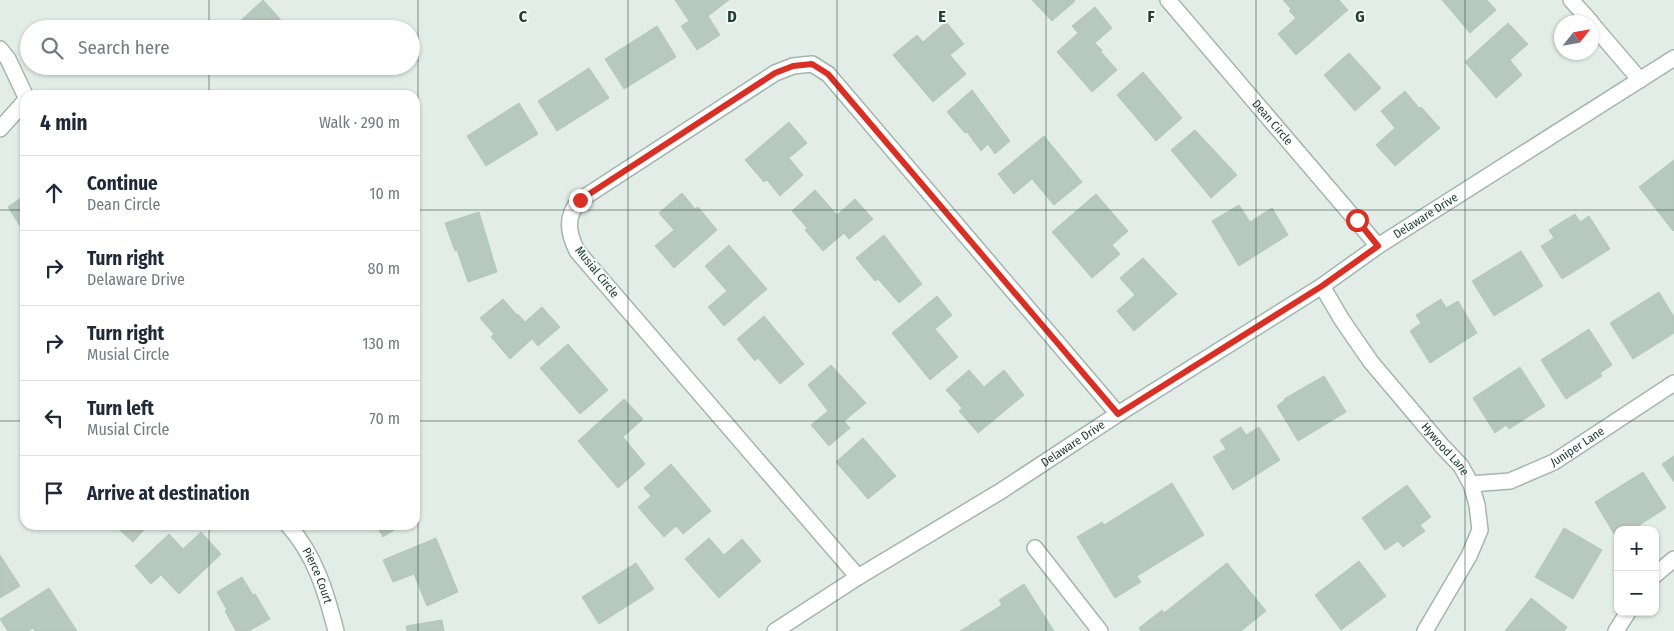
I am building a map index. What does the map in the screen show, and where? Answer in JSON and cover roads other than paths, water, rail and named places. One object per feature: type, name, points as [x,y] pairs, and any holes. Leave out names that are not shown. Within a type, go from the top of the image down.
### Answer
[{"type":"street","name":"Dean Circle","points":[[1168,0],[1378,246]]},
{"type":"street","points":[[1571,0],[1584,15]]},
{"type":"street","points":[[1599,32],[1640,80]]},
{"type":"street","points":[[0,50],[8,59],[23,90]]},
{"type":"street","name":"Delaware Drive","points":[[775,631],[858,577],[1001,491],[1118,414],[1322,286],[1378,246],[1674,58]]},
{"type":"street","name":"Musial Circle","points":[[858,577],[577,251],[569,229],[569,219],[574,206],[587,195],[775,73],[793,66],[812,64],[828,74],[1118,414]]},
{"type":"street","points":[[0,129],[20,107]]},
{"type":"street","name":"Hywood Lane","points":[[1322,286],[1342,320],[1372,362],[1461,466],[1471,484],[1477,505],[1480,530],[1469,556],[1425,631]]},
{"type":"street","name":"Juniper Lane","points":[[1471,484],[1510,481],[1554,462],[1674,383]]},
{"type":"street","name":"Pierce Court","points":[[292,530],[300,539],[316,567],[325,589],[336,631]]},
{"type":"street","points":[[1035,548],[1100,631]]},
{"type":"street","points":[[1659,572],[1674,559]]},
{"type":"street","points":[[1616,631],[1625,616]]}]
